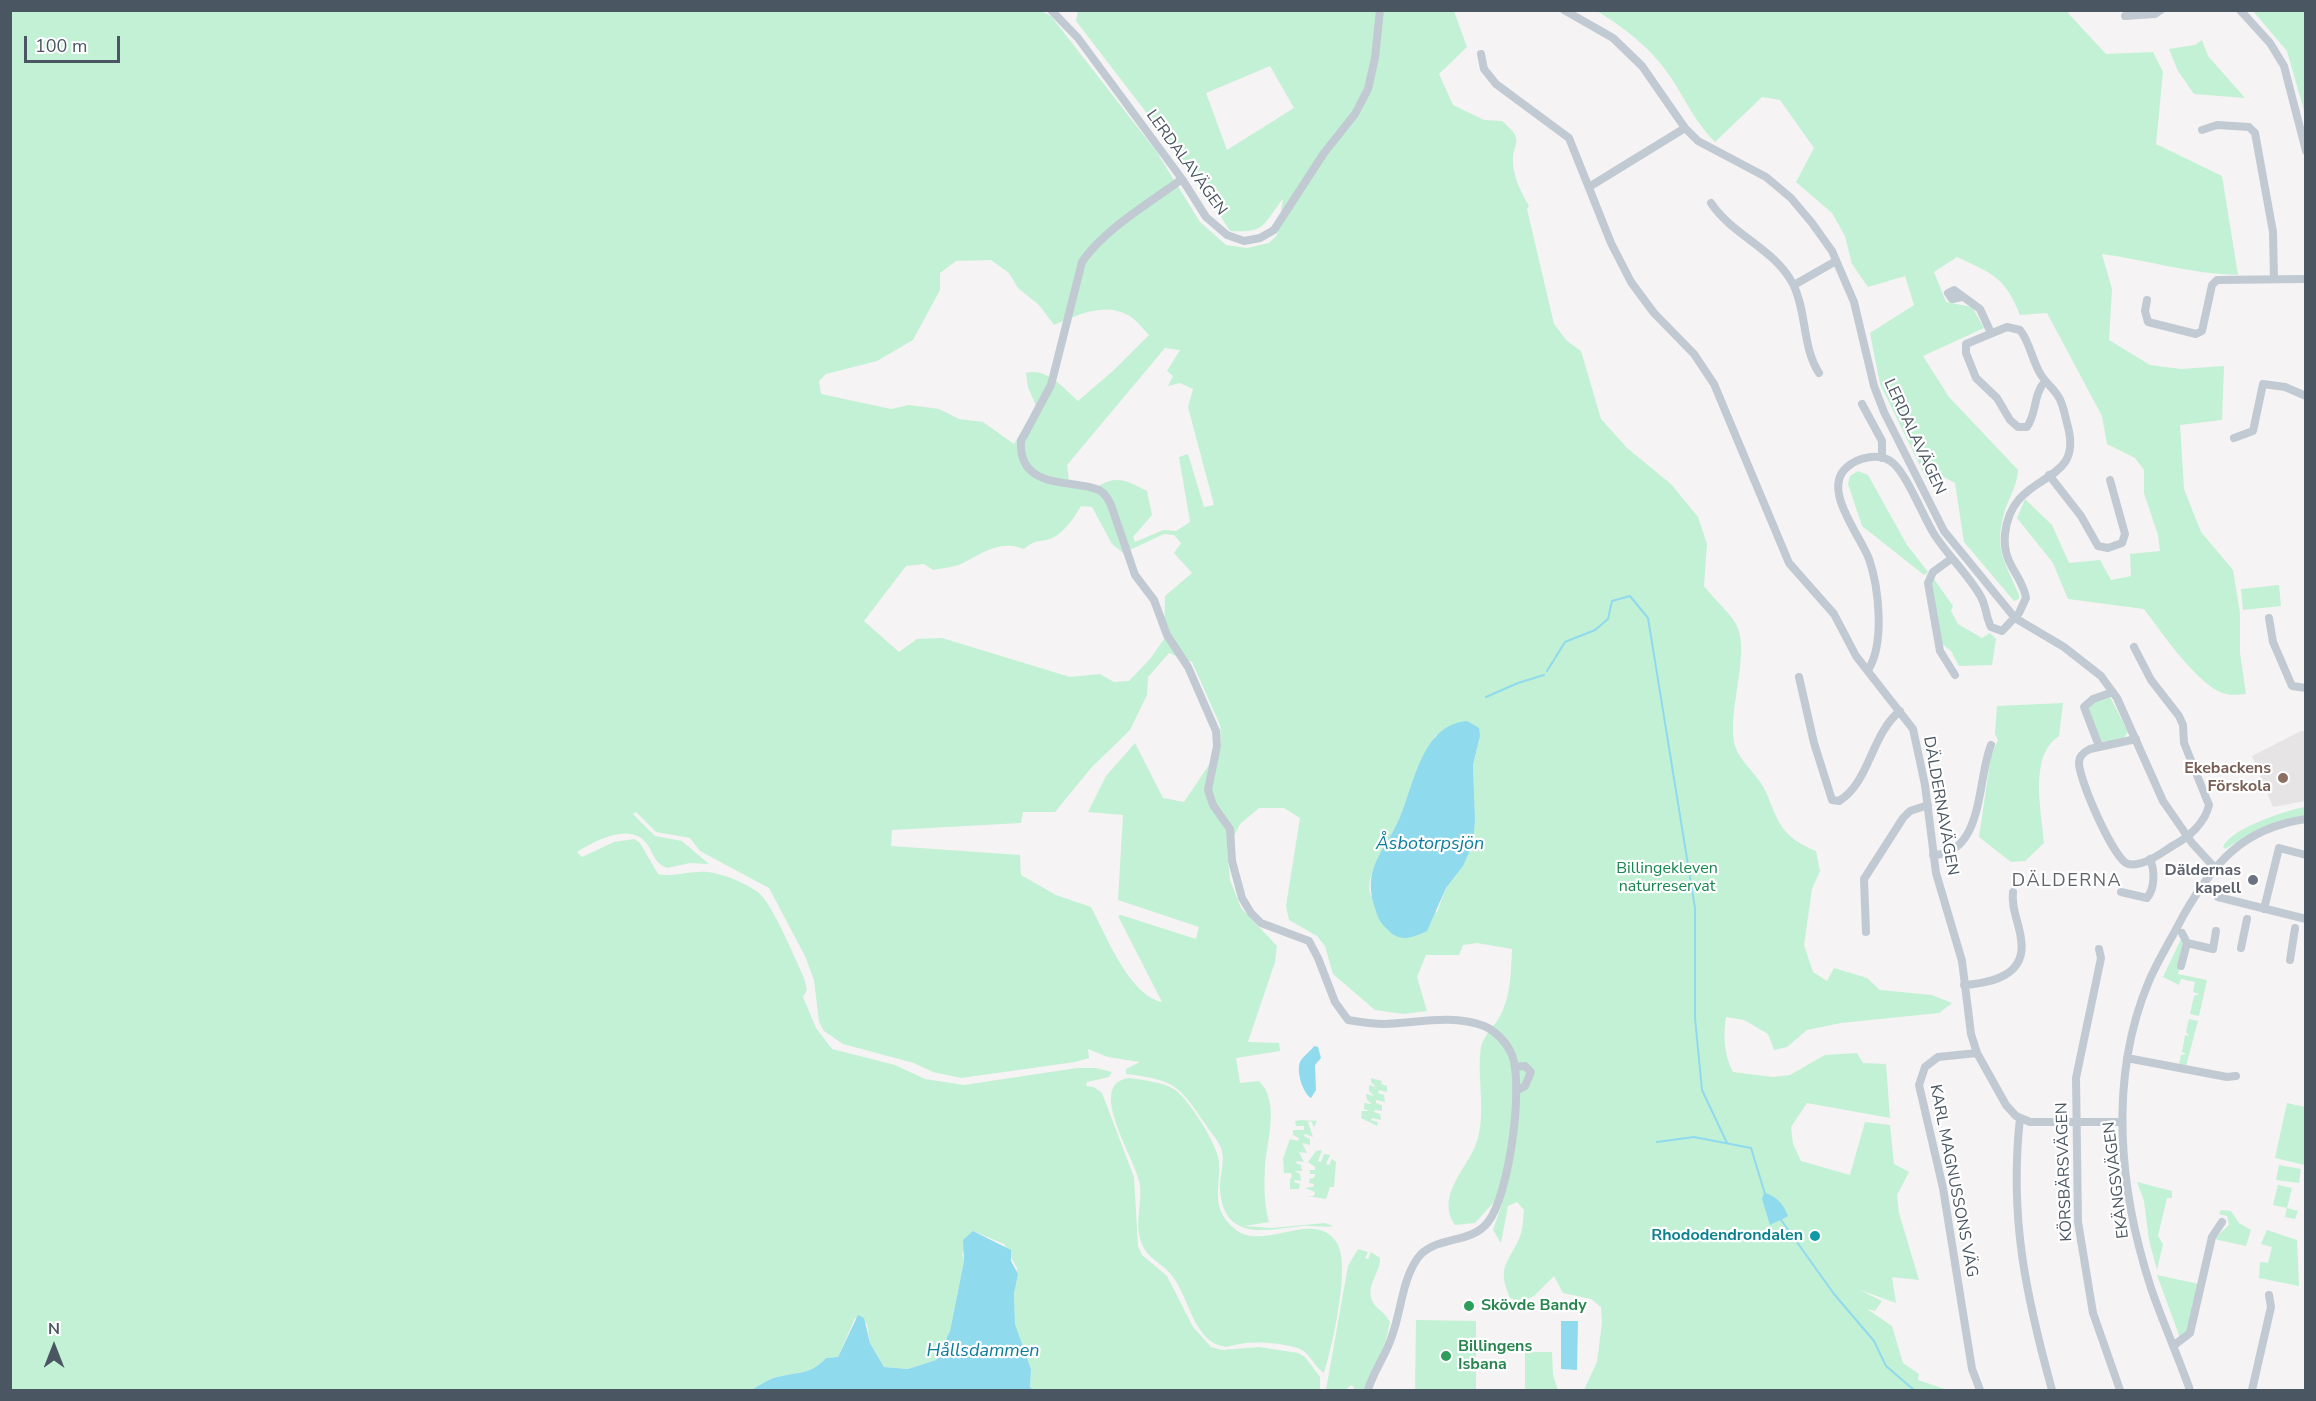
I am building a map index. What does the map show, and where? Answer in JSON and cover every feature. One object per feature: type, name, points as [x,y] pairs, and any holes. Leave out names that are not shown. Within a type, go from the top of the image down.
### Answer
[{"type":"street","name":"LERDALAVÄGEN","points":[[1051,10],[1078,38],[1182,178],[1206,217],[1227,235],[1244,240],[1253,240],[1274,230],[1324,153],[1355,114],[1368,89],[1375,58],[1380,10]]},
{"type":"street","name":"LERDALAVÄGEN","points":[[1564,10],[1613,38],[1642,66],[1685,128],[1698,141],[1748,166],[1791,198],[1812,223],[1836,261],[1854,302],[1874,387],[1929,502],[1956,547],[2015,618],[2087,664],[2112,692],[2163,801],[2187,836],[2214,867]]},
{"type":"street","points":[[2125,16],[2155,14],[2161,10]]},
{"type":"street","points":[[2240,10],[2279,55],[2290,81],[2306,151]]},
{"type":"street","name":"DÄLDERNAVÄGEN","points":[[1481,54],[1484,69],[1496,84],[1569,138],[1611,243],[1631,282],[1654,314],[1694,354],[1714,384],[1789,562],[1834,614],[1856,656],[1908,720],[1916,739],[1928,806],[1933,855],[1958,946],[1971,1034],[1977,1053],[2006,1105],[2020,1118]]},
{"type":"street","points":[[2202,130],[2217,126],[2248,127],[2255,133],[2273,232],[2274,279]]},
{"type":"street","points":[[1588,187],[1685,128]]},
{"type":"street","points":[[1182,178],[1090,250],[1082,262],[1056,373],[1052,385],[1021,441],[1022,456],[1031,469],[1043,478],[1059,485],[1099,490],[1105,494],[1111,505],[1136,575],[1154,600],[1167,635],[1188,667],[1216,731],[1217,746],[1208,781],[1209,798],[1230,829],[1234,874],[1242,898],[1251,913],[1261,923],[1309,941],[1335,1002],[1348,1020],[1384,1024],[1440,1020],[1482,1026],[1507,1044],[1515,1066],[1516,1091],[1505,1181],[1498,1210],[1486,1226],[1467,1236],[1429,1248],[1417,1260],[1408,1280],[1393,1333],[1368,1390]]},
{"type":"street","points":[[1711,203],[1720,218],[1767,251],[1794,285],[1811,361],[1819,373]]},
{"type":"street","points":[[1794,285],[1836,261]]},
{"type":"street","points":[[2147,300],[2145,311],[2148,322],[2196,334],[2202,331],[2204,326],[2214,282],[2306,279]]},
{"type":"street","points":[[1962,297],[1980,309],[1991,333]]},
{"type":"street","points":[[1868,670],[1878,649],[1879,638],[1873,575],[1866,552],[1842,504],[1837,486],[1844,470],[1852,463],[1871,457],[1882,458],[1898,469],[1934,535],[1980,596],[1991,627],[2002,631],[2015,618],[2026,598],[2007,558],[2007,526],[2020,497],[2069,459],[2072,446],[2062,404],[2034,363],[2020,330],[2007,327],[1966,344],[1966,353],[1976,378],[1997,398],[2015,425],[2025,428],[2031,422],[2038,389],[2045,381]]},
{"type":"street","points":[[2234,438],[2253,431],[2263,384],[2285,387],[2306,396]]},
{"type":"street","points":[[1862,404],[1882,441],[1882,458]]},
{"type":"street","points":[[2049,476],[2082,516],[2098,546],[2108,548],[2122,543],[2125,534],[2110,480]]},
{"type":"street","points":[[1951,559],[1933,572],[1928,583],[1940,651],[1955,675]]},
{"type":"street","points":[[2269,618],[2273,642],[2292,686],[2306,688]]},
{"type":"street","points":[[2134,647],[2151,680],[2179,716],[2183,725],[2184,744],[2208,799],[2205,817],[2187,836],[2138,864],[2126,863],[2115,851],[2082,777],[2079,762],[2084,752],[2099,746],[2136,740]]},
{"type":"street","points":[[1799,677],[1814,743],[1832,800],[1839,801],[1851,790],[1886,727],[1900,711]]},
{"type":"street","points":[[2099,746],[2084,707],[2093,699],[2112,692]]},
{"type":"street","points":[[1933,855],[1944,855],[1952,851],[1967,835],[1975,814],[1991,745]]},
{"type":"street","points":[[1866,932],[1863,890],[1868,870],[1903,818],[1910,811],[1928,806]]},
{"type":"street","name":"EKÄNGSVÄGEN","points":[[2190,1390],[2151,1289],[2136,1234],[2125,1165],[2122,1122],[2127,1058],[2137,1014],[2153,974],[2198,890],[2214,867],[2251,837],[2280,824],[2306,819]]},
{"type":"street","points":[[2264,909],[2280,848],[2306,855]]},
{"type":"street","points":[[2121,892],[2147,898],[2152,892],[2154,873],[2150,859]]},
{"type":"street","points":[[1964,985],[2003,978],[2017,965],[2022,947],[2012,903],[2013,892]]},
{"type":"street","points":[[2218,897],[2306,919]]},
{"type":"street","points":[[2241,948],[2247,920]]},
{"type":"street","points":[[2290,960],[2288,956],[2295,928]]},
{"type":"street","points":[[2187,943],[2213,949],[2216,931]]},
{"type":"street","points":[[2181,966],[2187,943],[2182,933]]},
{"type":"street","name":"KÖRSBÄRSVÄGEN","points":[[2099,949],[2101,958],[2078,1066],[2076,1123],[2078,1222],[2086,1282],[2102,1343],[2120,1390]]},
{"type":"street","name":"KARL MAGNUSSONS VÄG","points":[[1977,1053],[1938,1057],[1925,1067],[1919,1085],[1943,1188],[1972,1368],[1980,1390]]},
{"type":"street","points":[[2127,1058],[2227,1077],[2236,1076]]},
{"type":"street","points":[[1515,1066],[1525,1066],[1531,1072],[1530,1079],[1516,1091]]},
{"type":"street","points":[[2052,1390],[2024,1277],[2016,1199],[2016,1156],[2020,1118],[2030,1122],[2122,1122]]},
{"type":"street","points":[[2173,1346],[2190,1333],[2212,1237],[2222,1222]]},
{"type":"street","points":[[2252,1390],[2271,1307],[2269,1295]]},
{"type":"shaded area","name":"Ekebackens Förskola","points":[[2305,731],[2305,801],[2273,807],[2252,756]]},
{"type":"green space","name":"Billingekleven naturreservat","points":[[10,11],[1041,11],[1051,16],[1156,151],[1200,222],[1226,245],[1247,248],[1269,243],[1277,235],[1283,199],[1263,225],[1251,230],[1230,231],[1192,172],[1076,21],[1078,11],[1454,11],[1467,47],[1439,74],[1453,105],[1484,120],[1502,121],[1514,133],[1517,142],[1513,155],[1515,174],[1529,206],[1527,209],[1554,324],[1567,341],[1581,351],[1601,419],[1627,448],[1671,484],[1698,517],[1707,544],[1704,586],[1733,619],[1740,635],[1740,664],[1733,728],[1736,749],[1762,785],[1783,828],[1796,840],[1816,851],[1820,871],[1812,889],[1804,945],[1813,972],[1827,981],[1834,968],[1867,978],[1880,990],[1932,995],[1952,1003],[1939,1013],[1841,1023],[1807,1030],[1787,1047],[1774,1050],[1768,1034],[1744,1020],[1726,1017],[1725,1031],[1726,1052],[1733,1072],[1773,1077],[1790,1075],[1825,1055],[1857,1053],[1863,1063],[1886,1064],[1890,1118],[1807,1103],[1791,1127],[1793,1144],[1801,1161],[1850,1175],[1865,1122],[1890,1125],[1894,1164],[1909,1172],[1897,1195],[1899,1213],[1919,1280],[1892,1277],[1896,1303],[1860,1290],[1882,1301],[1875,1311],[1867,1309],[1892,1326],[1903,1363],[1919,1374],[1918,1380],[1948,1390],[1584,1390],[1597,1362],[1602,1323],[1601,1307],[1591,1299],[1563,1293],[1554,1276],[1534,1296],[1521,1302],[1510,1298],[1504,1273],[1522,1229],[1524,1210],[1517,1202],[1508,1206],[1501,1243],[1493,1230],[1502,1204],[1494,1202],[1475,1223],[1455,1225],[1450,1215],[1450,1195],[1479,1135],[1481,1047],[1504,1008],[1510,983],[1512,949],[1477,943],[1463,945],[1459,955],[1426,955],[1417,977],[1427,1011],[1403,1014],[1375,1010],[1333,974],[1325,946],[1317,936],[1289,920],[1286,906],[1300,818],[1284,808],[1259,808],[1240,824],[1227,850],[1230,880],[1241,908],[1277,946],[1275,962],[1248,1042],[1279,1043],[1280,1051],[1236,1058],[1240,1083],[1259,1081],[1265,1089],[1271,1110],[1264,1180],[1269,1222],[1244,1226],[1272,1228],[1325,1223],[1333,1226],[1261,1230],[1238,1225],[1229,1218],[1223,1207],[1220,1190],[1223,1158],[1218,1142],[1189,1101],[1174,1087],[1155,1079],[1126,1074],[1126,1069],[1140,1062],[1108,1057],[1088,1049],[1089,1058],[1075,1062],[961,1078],[933,1072],[914,1063],[843,1044],[824,1031],[819,1022],[814,980],[805,956],[769,888],[700,851],[690,838],[656,832],[636,812],[633,814],[655,836],[682,841],[709,864],[690,863],[667,868],[658,862],[642,839],[624,834],[604,838],[577,852],[582,857],[614,842],[634,839],[640,843],[658,874],[714,873],[751,887],[762,896],[773,912],[804,978],[807,990],[803,997],[816,1028],[832,1049],[895,1065],[925,1079],[964,1085],[1077,1068],[1096,1068],[1112,1072],[1109,1077],[1087,1082],[1086,1086],[1094,1087],[1102,1093],[1134,1177],[1138,1246],[1142,1255],[1167,1276],[1193,1327],[1211,1347],[1222,1350],[1259,1347],[1298,1353],[1305,1357],[1320,1377],[1320,1390],[1033,1390],[1030,1387],[1031,1369],[1015,1324],[1014,1293],[1017,1268],[1004,1244],[973,1231],[962,1254],[964,1261],[950,1331],[940,1355],[936,1360],[908,1369],[884,1367],[870,1343],[867,1324],[855,1318],[838,1357],[826,1358],[809,1370],[774,1378],[751,1390],[11,1390]],"holes":[[[1270,66],[1294,108],[1227,150],[1206,93]],[[991,260],[1009,273],[1018,288],[1039,305],[1054,325],[1091,311],[1119,311],[1131,317],[1149,335],[1114,370],[1078,401],[1048,376],[1041,373],[1026,373],[1028,387],[1036,406],[1014,444],[983,422],[959,419],[939,409],[909,405],[891,409],[821,394],[819,381],[826,374],[877,361],[913,340],[940,290],[940,273],[956,261]],[[1165,348],[1180,350],[1167,371],[1173,376],[1168,386],[1180,383],[1193,389],[1188,407],[1214,505],[1204,507],[1188,454],[1179,457],[1190,522],[1176,531],[1163,530],[1135,542],[1133,537],[1152,515],[1147,491],[1118,480],[1112,480],[1099,486],[1069,481],[1067,465]],[[1081,506],[1092,507],[1112,544],[1123,553],[1164,534],[1174,535],[1181,543],[1174,553],[1192,573],[1165,596],[1164,639],[1150,659],[1129,681],[1114,682],[1100,674],[1070,677],[942,638],[917,639],[899,652],[864,621],[906,566],[924,564],[933,570],[958,565],[1001,546],[1024,549],[1034,542],[1052,538],[1067,527]],[[1169,653],[1192,662],[1220,725],[1221,747],[1184,802],[1163,798],[1135,743],[1106,776],[1088,812],[1123,815],[1118,900],[1199,927],[1196,939],[1121,915],[1118,916],[1162,1002],[1150,997],[1129,976],[1111,948],[1091,907],[1056,895],[1021,875],[1020,855],[891,846],[892,830],[1021,823],[1023,812],[1055,812],[1091,768],[1130,730],[1147,695],[1148,677]],[[1436,735],[1480,736],[1473,765],[1475,819],[1463,866],[1446,888],[1437,912],[1371,896],[1369,888],[1374,868],[1399,820],[1424,756]]]},
{"type":"green space","points":[[1597,11],[2070,11],[2068,13],[2106,54],[2153,52],[2163,72],[2156,144],[2222,176],[2238,275],[2204,272],[2102,254],[2112,289],[2109,340],[2150,365],[2181,369],[2224,366],[2222,420],[2180,425],[2184,489],[2201,532],[2233,570],[2240,613],[2240,653],[2246,694],[2224,694],[2208,684],[2178,654],[2144,609],[2068,599],[2053,563],[2017,518],[2025,499],[2052,525],[2069,563],[2100,560],[2111,580],[2131,576],[2130,554],[2160,551],[2158,535],[2144,493],[2144,470],[2135,458],[2107,444],[2102,416],[2047,313],[2020,315],[2003,284],[1989,273],[1957,257],[1934,272],[1946,302],[1972,307],[1984,328],[1923,356],[1949,397],[2018,470],[2015,486],[2005,510],[2000,535],[2002,555],[2019,595],[2019,599],[2014,601],[1964,542],[1955,483],[1940,475],[1930,486],[1880,384],[1870,333],[1914,305],[1905,276],[1868,287],[1852,264],[1845,236],[1832,213],[1796,182],[1814,148],[1780,100],[1762,97],[1715,142],[1698,121],[1667,72],[1650,52],[1620,26]]},
{"type":"green space","points":[[2253,11],[2305,11],[2305,114],[2287,51]]},
{"type":"green space","points":[[2202,40],[2208,56],[2245,98],[2194,94],[2178,71],[2169,49],[2195,45]]},
{"type":"green space","points":[[1858,471],[1868,475],[1907,545],[1928,572],[1924,575],[1862,526],[1848,484],[1850,476]]},
{"type":"green space","points":[[1934,579],[1953,606],[1951,611],[1958,624],[1982,638],[1990,633],[1996,639],[1992,665],[1959,666],[1951,651],[1941,643],[1931,581]]},
{"type":"green space","points":[[2279,585],[2281,606],[2243,610],[2241,589]]},
{"type":"green space","points":[[2109,695],[2128,732],[2123,739],[2101,742],[2086,709],[2088,705]]},
{"type":"green space","points":[[2063,703],[2059,736],[2049,745],[2040,770],[2039,785],[2044,843],[2025,861],[2011,862],[1979,837],[1991,756],[1998,740],[1995,734],[1997,706]]},
{"type":"green space","points":[[2305,807],[2305,815],[2260,828],[2225,849],[2223,847],[2228,840],[2247,827],[2273,816]]},
{"type":"green space","points":[[2181,939],[2185,942],[2178,974],[2207,980],[2199,1016],[2190,1014],[2194,996],[2199,994],[2193,992],[2195,982],[2181,979],[2179,985],[2163,977]]},
{"type":"green space","points":[[2189,1019],[2198,1021],[2186,1066],[2179,1065],[2181,1055],[2186,1054],[2182,1052],[2185,1035],[2189,1036],[2186,1032]]},
{"type":"green space","points":[[1129,1078],[1158,1083],[1174,1089],[1194,1112],[1214,1145],[1219,1162],[1219,1205],[1227,1221],[1235,1229],[1247,1235],[1260,1236],[1316,1229],[1327,1233],[1337,1243],[1341,1254],[1341,1288],[1324,1373],[1304,1351],[1294,1347],[1246,1343],[1224,1347],[1211,1341],[1195,1322],[1180,1288],[1170,1273],[1144,1249],[1138,1222],[1140,1185],[1112,1108],[1111,1094],[1116,1083]]},
{"type":"green space","points":[[1371,1078],[1382,1081],[1381,1084],[1387,1086],[1387,1092],[1379,1090],[1378,1093],[1384,1095],[1385,1102],[1376,1100],[1376,1103],[1382,1105],[1382,1111],[1375,1110],[1374,1112],[1380,1114],[1381,1120],[1372,1118],[1371,1120],[1378,1122],[1377,1126],[1361,1118],[1362,1111],[1370,1111],[1364,1109],[1364,1103],[1372,1104],[1367,1100],[1366,1094],[1374,1096],[1369,1091],[1369,1085],[1376,1087],[1371,1082]]},
{"type":"green space","points":[[2287,1103],[2305,1107],[2305,1165],[2275,1158]]},
{"type":"green space","points":[[1301,1120],[1317,1121],[1314,1127],[1311,1121],[1308,1122],[1313,1137],[1305,1134],[1304,1136],[1310,1139],[1310,1145],[1302,1143],[1307,1153],[1299,1152],[1304,1162],[1297,1161],[1296,1163],[1301,1165],[1302,1171],[1295,1171],[1300,1174],[1301,1181],[1295,1180],[1294,1182],[1300,1184],[1299,1189],[1290,1189],[1292,1177],[1291,1173],[1284,1173],[1283,1159],[1290,1139],[1298,1141],[1299,1138],[1293,1135],[1293,1130],[1304,1130],[1304,1126],[1296,1126],[1295,1121]]},
{"type":"green space","points":[[1322,1150],[1318,1161],[1321,1162],[1324,1154],[1330,1155],[1326,1164],[1329,1165],[1332,1159],[1336,1162],[1334,1187],[1330,1187],[1326,1199],[1307,1196],[1314,1196],[1315,1192],[1305,1188],[1313,1187],[1314,1184],[1309,1183],[1310,1179],[1307,1179],[1314,1178],[1315,1174],[1310,1174],[1308,1170],[1315,1170],[1315,1167],[1308,1162],[1316,1151]]},
{"type":"green space","points":[[2279,1165],[2301,1169],[2299,1183],[2276,1180]]},
{"type":"green space","points":[[2137,1182],[2172,1191],[2172,1198],[2167,1198],[2158,1236],[2163,1244],[2157,1270],[2149,1240],[2144,1201]]},
{"type":"green space","points":[[2278,1185],[2292,1188],[2287,1208],[2273,1205]]},
{"type":"green space","points":[[2287,1208],[2298,1211],[2295,1219],[2285,1217]]},
{"type":"green space","points":[[2221,1210],[2231,1211],[2239,1223],[2251,1230],[2246,1246],[2214,1239],[2229,1225],[2227,1216],[2219,1214]]},
{"type":"green space","points":[[2267,1230],[2297,1240],[2299,1286],[2259,1278],[2260,1262],[2268,1263],[2272,1247],[2261,1244]]},
{"type":"green space","points":[[1358,1249],[1368,1252],[1365,1258],[1368,1259],[1371,1252],[1380,1258],[1370,1292],[1374,1304],[1390,1322],[1386,1340],[1364,1390],[1355,1390],[1352,1385],[1345,1390],[1326,1390],[1348,1266]]},
{"type":"green space","points":[[2157,1275],[2199,1284],[2189,1329],[2180,1338]]},
{"type":"green space","name":"Billingens Isbana","points":[[1416,1320],[1476,1321],[1476,1390],[1415,1390]]},
{"type":"green space","points":[[1525,1352],[1552,1352],[1553,1375],[1558,1390],[1525,1390]]},
{"type":"water","name":"Åsbotorpsjön","points":[[1467,721],[1479,728],[1480,736],[1473,765],[1475,819],[1473,844],[1463,866],[1446,888],[1427,931],[1401,938],[1382,924],[1376,912],[1371,891],[1374,868],[1400,817],[1422,757],[1430,744],[1452,725]]},
{"type":"water","points":[[1314,1046],[1318,1047],[1321,1058],[1315,1065],[1316,1090],[1311,1098],[1303,1087],[1299,1066],[1301,1060]]},
{"type":"water","points":[[1764,1193],[1779,1201],[1788,1216],[1770,1225],[1762,1199]]},
{"type":"water","name":"Hållsdammen","points":[[973,1231],[1011,1250],[1011,1261],[1018,1274],[1014,1293],[1015,1324],[1031,1369],[1030,1387],[1033,1390],[751,1390],[774,1378],[809,1370],[826,1358],[838,1357],[858,1315],[864,1318],[870,1343],[884,1367],[908,1369],[936,1360],[950,1331],[964,1261],[963,1240]]},
{"type":"water","points":[[1561,1321],[1578,1321],[1577,1370],[1561,1369]]},
{"type":"waterway","points":[[1547,671],[1565,642],[1595,630],[1608,619],[1612,601],[1630,596],[1648,618],[1695,908],[1695,1018],[1702,1090],[1727,1143]]},
{"type":"waterway","points":[[1486,697],[1544,675]]},
{"type":"waterway","points":[[1657,1142],[1694,1137],[1751,1148],[1765,1194]]},
{"type":"waterway","points":[[1779,1217],[1834,1294],[1874,1341],[1886,1366],[1914,1390]]},
{"type":"place","name":"Ekebackens Förskola","points":[[2283,778]]},
{"type":"place","name":"Däldernas kapell","points":[[2253,880]]},
{"type":"place","name":"Rhododendrondalen","points":[[1815,1236]]},
{"type":"place","name":"Skövde Bandy","points":[[1469,1306]]},
{"type":"place","name":"Billingens Isbana","points":[[1446,1356]]},
{"type":"district","name":"DÄLDERNA","points":[[2067,882]]}]
